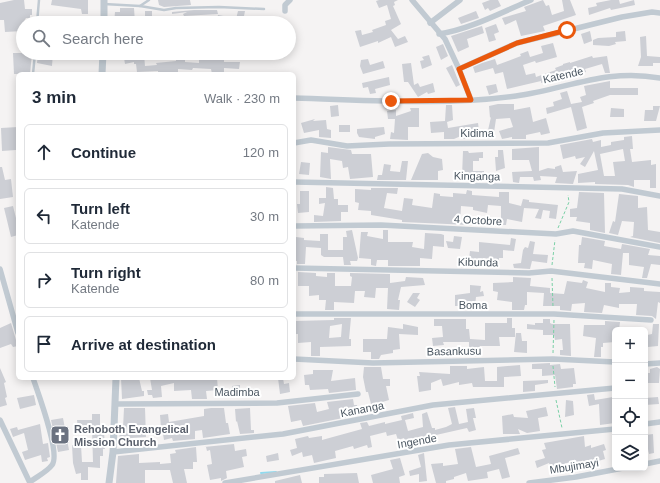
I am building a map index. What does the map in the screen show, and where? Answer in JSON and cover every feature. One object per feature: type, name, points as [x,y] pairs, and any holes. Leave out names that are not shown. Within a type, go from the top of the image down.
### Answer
[{"type":"street","points":[[285,11],[285,5],[290,0]]},
{"type":"street","points":[[412,0],[439,34],[445,39],[471,100]]},
{"type":"street","points":[[430,23],[460,0]]},
{"type":"street","points":[[439,34],[451,32],[488,19],[531,0]]},
{"type":"street","points":[[104,2],[104,16]]},
{"type":"street","points":[[459,69],[517,43],[622,17],[652,12],[660,13]]},
{"type":"street","points":[[102,72],[103,60]]},
{"type":"street","name":"Katende","points":[[296,98],[391,101],[471,100],[517,96],[599,77],[625,75],[660,78]]},
{"type":"street","name":"Kidima","points":[[296,143],[312,140],[347,146],[389,144],[548,143],[603,132],[660,130]]},
{"type":"street","name":"Kinganga","points":[[296,182],[622,189],[660,196]]},
{"type":"street","name":"4 Octobre","points":[[296,226],[381,225],[556,234],[573,232],[660,247]]},
{"type":"street","name":"Kibunda","points":[[296,268],[529,273],[552,270],[660,284]]},
{"type":"street","points":[[0,269],[16,325]]},
{"type":"street","name":"Boma","points":[[296,314],[554,314],[651,320]]},
{"type":"street","name":"Basankusu","points":[[296,359],[373,363],[553,359],[612,362]]},
{"type":"street","points":[[648,364],[660,363]]},
{"type":"street","points":[[0,420],[30,482],[52,465],[55,458],[34,380]]},
{"type":"street","points":[[109,483],[113,452],[116,380]]},
{"type":"street","name":"Kananga","points":[[113,452],[283,434],[434,405],[612,388]]},
{"type":"street","name":"Madimba","points":[[116,404],[277,403],[358,394]]},
{"type":"street","points":[[648,424],[660,422]]},
{"type":"street","name":"Ingende","points":[[225,483],[449,445],[612,429]]},
{"type":"street","points":[[648,463],[660,461]]},
{"type":"street","name":"Mbujimayi","points":[[529,483],[576,477],[612,470]]},
{"type":"lane","points":[[38,16],[39,0]]},
{"type":"lane","points":[[140,6],[149,0]]},
{"type":"lane","points":[[104,2],[164,10],[176,8],[219,7],[264,9]]},
{"type":"lane","points":[[33,72],[34,60]]},
{"type":"building","points":[[14,0],[24,0],[25,9],[32,9],[32,15],[16,16],[16,31],[5,32],[4,20],[0,20],[0,3]]},
{"type":"building","points":[[52,0],[88,0],[88,14],[82,14],[81,9],[51,5]]},
{"type":"building","points":[[158,0],[190,0],[191,5],[164,7],[159,5]]},
{"type":"building","points":[[398,0],[394,2],[395,5],[393,6],[401,24],[391,30],[398,39],[405,36],[408,42],[395,47],[391,37],[378,43],[378,41],[360,47],[355,31],[361,30],[362,35],[373,32],[372,30],[386,25],[385,21],[391,19],[387,5],[379,8],[376,1]]},
{"type":"building","points":[[490,0],[498,0],[501,6],[490,11],[488,8],[485,10],[482,3]]},
{"type":"building","points":[[543,0],[546,6],[549,5],[552,15],[564,11],[562,0],[570,0],[576,15],[543,26],[545,31],[521,36],[516,20],[505,25],[502,18],[526,11],[524,7]]},
{"type":"building","points":[[619,0],[620,4],[634,0],[635,5],[611,10],[610,8],[589,15],[588,8],[597,6],[596,3]]},
{"type":"building","points":[[120,8],[134,8],[135,16],[115,16],[115,12],[120,12]]},
{"type":"building","points":[[217,10],[218,14],[184,16],[183,14],[187,12],[172,14],[172,12]]},
{"type":"building","points":[[145,11],[152,11],[152,16],[145,16]]},
{"type":"building","points":[[238,11],[245,11],[244,16],[237,16]]},
{"type":"building","points":[[476,11],[479,18],[461,24],[458,18]]},
{"type":"building","points":[[496,24],[499,32],[494,34],[496,40],[489,42],[485,28]]},
{"type":"building","points":[[482,26],[484,33],[467,39],[469,47],[458,52],[451,36]]},
{"type":"building","points":[[590,31],[592,41],[584,44],[581,34]]},
{"type":"building","points":[[625,31],[626,41],[615,42],[616,44],[609,46],[593,45],[593,40],[598,38],[616,37],[616,32]]},
{"type":"building","points":[[646,36],[647,56],[660,57],[660,63],[653,63],[653,66],[638,66],[641,57],[640,37]]},
{"type":"building","points":[[553,43],[557,57],[523,65],[526,75],[535,73],[536,77],[556,70],[555,68],[563,64],[592,56],[593,58],[607,56],[610,73],[605,73],[602,64],[585,69],[586,72],[567,77],[566,74],[541,83],[541,81],[507,89],[503,72],[495,74],[493,68],[475,73],[473,67],[482,63],[495,59],[497,65],[521,56],[520,54],[528,51],[530,57],[543,53],[541,46]]},
{"type":"building","points":[[443,44],[448,56],[441,60],[436,47]]},
{"type":"building","points":[[13,53],[16,53],[16,60],[31,60],[30,72],[16,72],[16,74],[14,74]]},
{"type":"building","points":[[429,55],[432,65],[422,69],[420,61],[424,60],[422,57]]},
{"type":"building","points":[[368,59],[370,65],[383,61],[385,68],[363,74],[360,66],[361,60]]},
{"type":"building","points":[[37,60],[52,60],[52,66],[37,63]]},
{"type":"building","points":[[124,60],[144,60],[145,66],[157,65],[156,63],[176,60],[199,63],[199,60],[224,60],[224,62],[240,62],[239,69],[224,68],[224,72],[212,72],[211,69],[193,68],[192,70],[178,69],[178,72],[137,72],[136,64],[134,64],[134,62],[125,64]]},
{"type":"building","points":[[411,63],[414,85],[418,83],[420,87],[433,83],[435,92],[428,94],[427,92],[418,97],[408,82],[404,82],[402,64]]},
{"type":"building","points":[[452,65],[460,85],[456,87],[446,68]]},
{"type":"building","points":[[389,77],[390,85],[375,89],[376,93],[370,94],[368,87],[363,88],[362,83]]},
{"type":"building","points":[[610,81],[610,88],[638,88],[638,95],[610,95],[582,107],[587,128],[577,131],[571,107],[547,114],[546,108],[554,106],[553,102],[562,99],[560,93],[567,91],[571,104],[582,102],[580,97],[586,95],[584,86]]},
{"type":"building","points":[[496,84],[498,92],[489,95],[486,86]]},
{"type":"building","points":[[498,104],[514,104],[514,110],[530,107],[533,122],[546,118],[550,133],[541,135],[540,132],[526,135],[526,139],[512,139],[512,137],[502,139],[499,131],[513,127],[510,118],[496,119],[493,139],[486,139],[491,117],[490,118],[489,106]]},
{"type":"building","points":[[338,105],[339,116],[331,117],[330,106]]},
{"type":"building","points":[[446,105],[452,105],[453,120],[447,122],[448,128],[478,123],[480,138],[463,139],[463,135],[454,139],[444,139],[444,132],[431,133],[430,122],[445,121]]},
{"type":"building","points":[[653,106],[660,106],[656,121],[644,121],[645,110],[653,110]]},
{"type":"building","points":[[410,108],[419,108],[419,127],[408,127],[408,140],[390,139],[391,132],[394,133],[395,119],[388,119],[387,111],[396,110],[396,116],[411,111]]},
{"type":"building","points":[[611,108],[624,109],[624,117],[610,117]]},
{"type":"building","points":[[315,119],[313,121],[326,120],[327,129],[331,130],[331,138],[319,137],[319,130],[304,133],[301,123]]},
{"type":"building","points":[[339,125],[350,125],[350,132],[339,132]]},
{"type":"building","points":[[16,127],[16,150],[2,151],[1,128]]},
{"type":"building","points":[[384,127],[385,134],[375,137],[375,139],[359,137],[357,133],[357,129]]},
{"type":"building","points":[[632,136],[633,149],[630,149],[632,162],[651,160],[651,165],[656,164],[656,188],[650,188],[650,180],[634,180],[634,187],[628,185],[595,184],[595,182],[578,183],[578,174],[598,170],[594,151],[585,167],[580,164],[585,157],[576,159],[575,156],[563,159],[560,145],[592,139],[593,142],[601,140],[601,147],[611,145],[611,142],[624,140],[624,137]],"holes":[[[623,149],[625,161],[613,162],[615,176],[604,176],[600,154]]]},
{"type":"building","points":[[328,147],[351,150],[352,154],[371,154],[373,177],[350,179],[348,167],[343,168],[342,161],[330,159],[331,179],[320,177],[321,152],[328,153]]},
{"type":"building","points":[[539,147],[539,171],[548,168],[555,169],[555,167],[561,165],[563,172],[577,171],[573,184],[555,183],[557,177],[540,176],[541,180],[534,181],[533,177],[520,177],[519,183],[513,182],[512,172],[532,171],[529,160],[512,160],[512,149]]},
{"type":"building","points":[[498,150],[503,150],[505,168],[496,171],[495,157],[498,157]]},
{"type":"building","points":[[463,151],[468,151],[469,153],[483,152],[483,158],[479,158],[479,161],[473,161],[473,171],[484,171],[484,182],[475,182],[475,178],[462,176]]},
{"type":"building","points":[[428,153],[433,157],[442,159],[443,170],[438,171],[438,180],[411,180],[422,154]]},
{"type":"building","points":[[402,161],[408,161],[406,180],[377,180],[378,175],[382,175],[384,164],[391,165],[390,171],[400,172]]},
{"type":"building","points":[[301,162],[310,163],[309,175],[299,174]]},
{"type":"building","points":[[0,167],[2,167],[5,180],[11,179],[13,197],[0,199]]},
{"type":"building","points":[[326,187],[333,188],[334,199],[338,199],[338,205],[348,205],[348,212],[341,212],[341,221],[314,222],[314,215],[323,216],[325,203],[319,204],[319,198],[326,198]]},
{"type":"building","points":[[371,188],[398,188],[397,194],[387,193],[384,208],[402,211],[404,198],[413,199],[412,205],[432,208],[434,193],[440,194],[440,196],[453,197],[453,193],[466,194],[467,190],[472,191],[472,195],[499,197],[499,192],[509,192],[509,203],[521,206],[523,199],[529,200],[529,202],[558,205],[556,219],[549,218],[550,211],[543,210],[541,219],[535,218],[539,209],[524,208],[522,222],[507,219],[506,225],[501,225],[501,206],[488,205],[487,213],[473,210],[473,207],[461,206],[460,222],[470,223],[470,225],[402,222],[402,220],[371,215],[371,211],[358,210],[359,203],[355,202],[355,189],[371,190]]},
{"type":"building","points":[[300,191],[309,191],[309,212],[298,213],[297,204],[300,204]]},
{"type":"building","points":[[579,192],[604,193],[605,233],[590,230],[590,223],[576,221],[577,217],[570,217],[570,209],[577,208]]},
{"type":"building","points":[[619,194],[638,196],[638,208],[647,207],[648,230],[660,232],[660,243],[630,237],[633,236],[634,222],[622,221],[618,235],[609,233],[613,221],[615,222]]},
{"type":"building","points":[[13,206],[16,218],[16,236],[11,237],[4,208]]},
{"type":"building","points":[[352,230],[358,258],[357,261],[350,261],[351,265],[344,265],[343,257],[324,257],[321,255],[321,248],[306,247],[305,264],[297,264],[296,237],[304,238],[304,240],[320,241],[320,234],[328,234],[328,250],[343,250],[343,237],[347,237],[346,231]]},
{"type":"building","points":[[383,230],[388,230],[388,242],[413,242],[412,247],[424,249],[425,233],[441,234],[444,235],[444,247],[433,246],[432,259],[420,258],[420,266],[388,266],[388,260],[377,260],[376,266],[371,265],[371,259],[359,258],[361,232],[368,232],[367,236],[383,239]]},
{"type":"building","points":[[454,236],[462,237],[460,249],[448,248],[446,241],[453,242]]},
{"type":"building","points":[[582,237],[605,241],[604,246],[621,249],[622,244],[650,249],[648,255],[660,256],[660,265],[651,264],[647,278],[642,278],[644,267],[629,265],[629,253],[623,253],[621,275],[611,274],[612,264],[593,260],[592,269],[584,268],[585,263],[578,263],[579,245],[581,245]]},
{"type":"building","points":[[511,238],[516,239],[514,251],[503,250],[503,258],[499,258],[499,260],[483,258],[483,265],[476,265],[476,260],[469,259],[470,251],[479,252],[479,242],[510,245]]},
{"type":"building","points":[[530,241],[535,242],[533,254],[548,255],[547,263],[532,261],[530,269],[514,268],[513,264],[521,263],[523,250],[525,247],[528,248]]},
{"type":"building","points":[[298,272],[316,273],[316,276],[327,277],[327,273],[335,273],[335,286],[351,286],[352,277],[350,276],[350,273],[390,274],[390,283],[405,281],[406,277],[423,278],[425,285],[401,287],[398,300],[400,300],[399,310],[387,309],[388,288],[376,288],[375,298],[364,297],[365,291],[355,291],[354,303],[334,302],[334,310],[325,310],[326,300],[319,300],[319,295],[309,296],[309,286],[298,286]]},
{"type":"building","points":[[513,277],[531,278],[530,286],[550,288],[550,293],[564,294],[567,281],[582,283],[583,280],[588,282],[586,288],[605,292],[605,283],[611,283],[611,287],[620,288],[619,293],[630,292],[630,287],[644,288],[644,291],[660,292],[660,303],[658,302],[656,319],[652,316],[636,315],[637,304],[619,304],[619,308],[604,305],[602,313],[584,312],[585,303],[572,304],[571,311],[560,310],[560,306],[543,306],[544,293],[527,292],[527,305],[525,305],[524,310],[512,310],[512,302],[497,300],[498,292],[493,291],[493,283],[513,282]]},
{"type":"building","points":[[470,285],[481,286],[480,292],[483,291],[484,296],[476,297],[475,306],[455,306],[455,295],[470,293]]},
{"type":"building","points":[[413,293],[420,293],[417,298],[420,300],[415,307],[407,302]]},
{"type":"building","points":[[351,318],[349,339],[351,339],[351,346],[320,347],[320,356],[311,356],[311,342],[298,343],[296,321]],"holes":[[[342,324],[341,337],[329,338],[330,326]]]},
{"type":"building","points":[[507,318],[512,318],[512,328],[515,328],[515,337],[499,337],[500,346],[480,346],[480,355],[469,355],[469,342],[443,342],[444,345],[433,346],[432,338],[443,337],[442,326],[434,326],[434,319],[466,319],[466,329],[469,329],[470,339],[485,340],[485,323],[507,323]]},
{"type":"building","points":[[543,319],[550,319],[550,323],[552,324],[570,324],[571,356],[560,355],[560,350],[563,350],[562,339],[555,340],[554,335],[543,335],[543,330],[527,329],[527,324],[535,325],[535,323],[543,323]]},
{"type":"building","points":[[605,321],[620,322],[619,327],[612,327],[612,342],[603,343],[603,347],[601,347],[601,357],[594,357],[596,338],[583,336],[584,325],[605,325]]},
{"type":"building","points":[[11,323],[16,340],[16,346],[13,347],[11,344],[0,348],[0,328]]},
{"type":"building","points":[[403,324],[418,327],[418,335],[399,334],[400,349],[393,350],[393,353],[381,355],[379,359],[371,359],[371,352],[363,352],[363,339],[387,339],[388,327],[403,329]]},
{"type":"building","points":[[653,324],[659,324],[658,346],[648,347],[648,335],[652,334]]},
{"type":"building","points":[[516,333],[521,333],[522,341],[527,341],[527,353],[514,352]]},
{"type":"building","points":[[550,363],[550,365],[560,364],[561,369],[574,368],[576,384],[573,384],[573,387],[557,389],[555,375],[542,376],[542,369],[532,369],[532,364]]},
{"type":"building","points":[[520,365],[521,376],[504,377],[504,387],[473,387],[472,383],[459,385],[459,382],[443,386],[441,379],[431,383],[431,390],[419,392],[417,376],[420,376],[419,372],[450,374],[450,366],[467,366],[467,369],[484,367],[485,381],[497,381],[497,367]]},
{"type":"building","points":[[364,367],[381,367],[383,379],[390,379],[390,386],[386,386],[389,400],[379,403],[381,411],[373,412],[368,392],[366,392],[363,377]]},
{"type":"building","points":[[657,367],[660,369],[659,383],[648,383],[648,373],[650,373],[650,369]]},
{"type":"building","points":[[0,368],[6,382],[4,383],[7,405],[0,407]]},
{"type":"building","points":[[313,370],[333,370],[331,381],[355,378],[356,390],[329,393],[328,389],[310,390],[309,385],[305,385],[304,375],[313,374]]},
{"type":"building","points":[[121,380],[139,380],[142,391],[144,391],[144,396],[122,399]]},
{"type":"building","points":[[150,380],[217,380],[218,390],[206,391],[207,399],[192,399],[191,390],[174,391],[174,383],[161,386],[162,397],[153,398],[152,395],[148,395],[147,390],[152,390]]},
{"type":"building","points":[[278,380],[283,380],[284,384],[289,383],[290,392],[280,394]]},
{"type":"building","points":[[548,380],[548,383],[535,385],[535,391],[523,392],[523,381]]},
{"type":"building","points":[[240,385],[240,396],[233,396],[232,386]]},
{"type":"building","points":[[594,394],[595,400],[612,397],[612,423],[600,425],[599,404],[589,406],[587,395]]},
{"type":"building","points":[[34,395],[36,405],[20,409],[17,398]]},
{"type":"building","points":[[658,397],[659,404],[648,405],[648,398]]},
{"type":"building","points":[[353,399],[354,405],[357,405],[358,415],[303,426],[301,420],[291,422],[288,406],[315,403],[317,412],[329,409],[327,402]]},
{"type":"building","points":[[566,400],[573,401],[574,415],[565,417]]},
{"type":"building","points":[[455,407],[459,424],[468,422],[466,409],[474,408],[476,418],[473,418],[476,430],[469,432],[467,428],[436,435],[438,441],[407,448],[404,438],[398,440],[396,434],[387,436],[386,432],[370,436],[372,447],[368,448],[367,445],[354,449],[353,446],[335,451],[336,458],[314,463],[312,455],[303,457],[302,452],[292,456],[290,450],[297,448],[295,439],[308,436],[309,438],[322,436],[322,440],[362,429],[360,423],[367,422],[369,426],[385,422],[385,424],[402,420],[401,416],[413,413],[414,418],[405,420],[408,431],[423,427],[422,414],[427,412],[432,428],[435,428],[435,430],[452,424],[448,408]]},
{"type":"building","points":[[546,407],[548,416],[538,418],[540,431],[527,433],[518,429],[520,434],[503,434],[502,416],[513,414],[514,417],[528,418],[526,411]]},
{"type":"building","points":[[124,408],[145,408],[146,437],[131,438],[130,446],[119,447],[120,428],[123,428]]},
{"type":"building","points":[[224,408],[226,423],[228,423],[230,434],[203,438],[202,430],[195,431],[195,439],[173,441],[172,438],[164,440],[163,434],[158,435],[156,429],[161,428],[160,415],[168,414],[169,422],[204,416],[204,409]]},
{"type":"building","points":[[250,408],[251,430],[254,430],[254,433],[240,434],[237,421],[236,422],[235,409]]},
{"type":"building","points":[[92,414],[100,414],[100,431],[104,431],[105,449],[103,449],[103,456],[100,456],[100,468],[88,467],[88,480],[81,480],[81,473],[76,474],[73,463],[72,445],[81,445],[82,462],[93,462],[92,428],[78,429],[77,420],[92,420]]},
{"type":"building","name":"Rehoboth Evangelical Mission Church","points":[[63,418],[69,450],[58,452],[51,420]]},
{"type":"building","points":[[40,424],[43,444],[48,443],[50,457],[47,458],[48,461],[42,462],[41,455],[25,460],[22,452],[28,450],[24,433],[13,437],[10,429],[17,427],[18,430]]},
{"type":"building","points":[[653,434],[654,453],[649,454],[648,449],[648,435]]},
{"type":"building","points":[[584,436],[585,447],[591,445],[591,448],[604,444],[606,450],[603,451],[605,459],[578,467],[576,460],[558,466],[560,470],[552,473],[549,463],[537,468],[535,461],[545,458],[542,450],[546,449],[544,443]]},
{"type":"building","points":[[234,444],[235,451],[246,449],[247,456],[242,457],[244,467],[226,471],[227,478],[221,481],[221,478],[210,480],[207,465],[212,464],[210,450],[207,451],[206,447],[204,447]]},
{"type":"building","points":[[196,447],[197,462],[193,462],[193,469],[184,469],[187,483],[173,483],[170,470],[145,470],[145,483],[116,483],[118,456],[139,454],[139,463],[171,463],[170,454],[176,453],[175,450]]},
{"type":"building","points":[[471,447],[476,467],[491,464],[489,456],[518,448],[520,454],[505,458],[510,477],[502,479],[499,469],[487,472],[488,478],[468,481],[466,473],[446,481],[446,483],[436,483],[431,464],[443,463],[443,466],[458,464],[455,449]]},
{"type":"building","points":[[278,453],[279,460],[267,462],[266,456]]},
{"type":"building","points":[[424,453],[427,481],[419,482],[419,474],[410,476],[409,471],[421,467],[418,455]]},
{"type":"building","points":[[400,458],[405,475],[399,477],[400,483],[373,483],[371,475],[393,469],[390,460]]},
{"type":"building","points":[[357,473],[359,483],[319,483],[319,477],[324,477],[324,474]]},
{"type":"building","points":[[300,475],[302,483],[275,483],[275,481]]},
{"type":"waterway","points":[[261,473],[276,472]]},
{"type":"place","name":"Rehoboth Evangelical Mission Church","points":[[60,435]]},
{"type":"route","points":[[391,101],[471,100],[459,69],[517,43],[567,30]]}]
